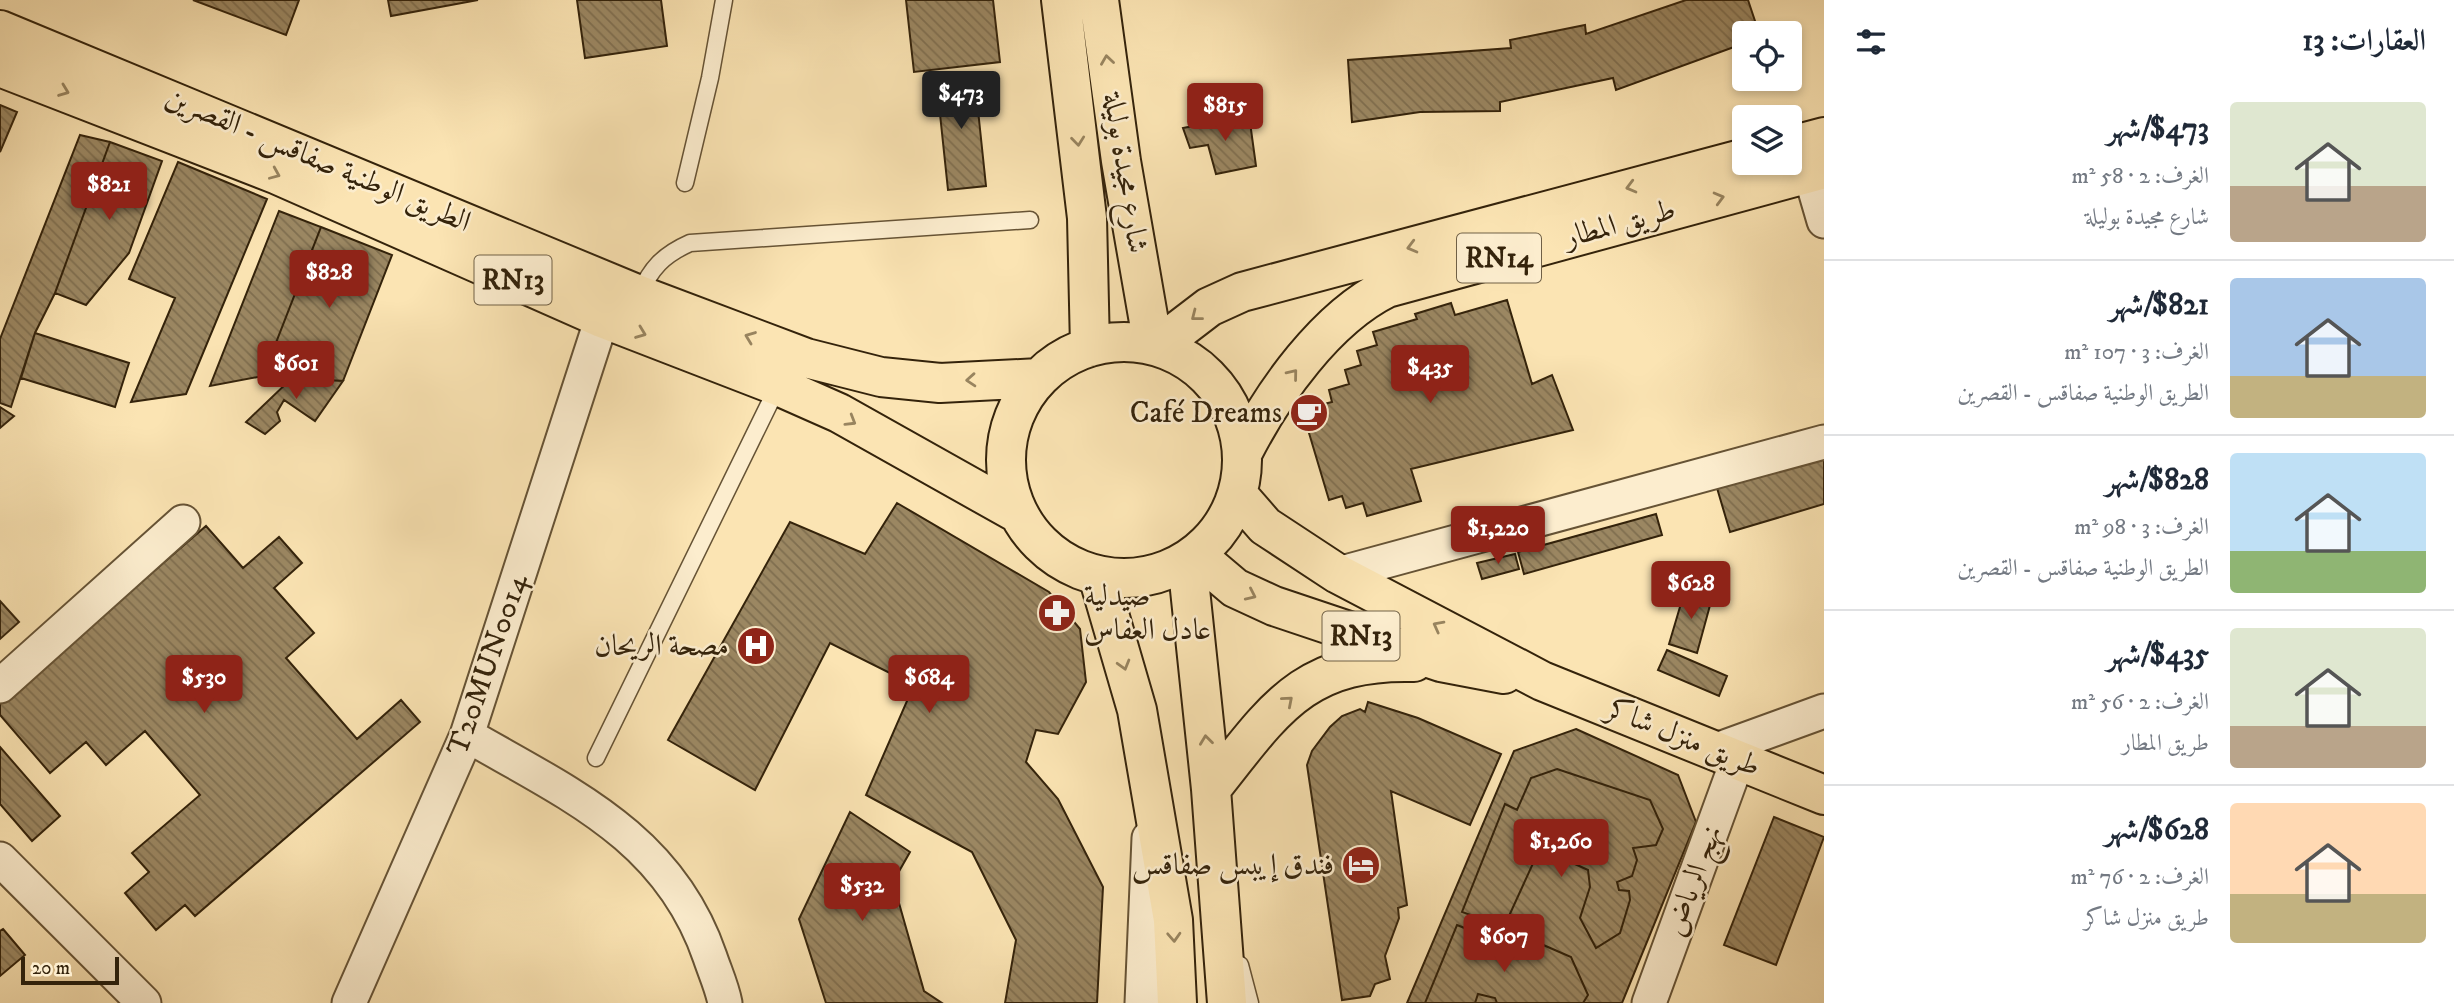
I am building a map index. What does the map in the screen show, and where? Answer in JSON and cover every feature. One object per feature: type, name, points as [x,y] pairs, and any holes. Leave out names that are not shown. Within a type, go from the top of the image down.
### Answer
[{"type":"main road","name":"شارع مجيدة بوليلة","points":[[1061,0],[1087,218],[1090,347]]},
{"type":"main road","name":"شارع مجيدة بوليلة","points":[[1099,0],[1121,161],[1155,346]]},
{"type":"main road","name":"الطريق الوطنية صفاقس - القصرين","points":[[0,30],[639,295],[806,358],[881,377],[940,383],[1039,378]]},
{"type":"main road","name":"الطريق الوطنية صفاقس - القصرين","points":[[0,67],[278,175],[603,318],[778,386],[839,413],[1017,513]]},
{"type":"main road","name":"طريق المطار","points":[[1243,452],[1264,412],[1294,372],[1366,298],[1387,288],[1810,154]]},
{"type":"main road","name":"طريق المطار","points":[[1155,346],[1209,307],[1242,292],[1732,161]]},
{"type":"main road","points":[[1121,341],[1155,346],[1191,362],[1217,386],[1236,417],[1243,452],[1238,495],[1222,528],[1192,558],[1159,574],[1128,579],[1098,576],[1072,567],[1050,553],[1031,535],[1017,513],[1006,478],[1007,442],[1018,407],[1039,378],[1071,354],[1121,341]]},
{"type":"main road","name":"طريق منزل شاكر","points":[[1238,495],[1265,526],[1338,574],[1542,681],[1824,795]]},
{"type":"main road","points":[[1192,558],[1227,1003]]},
{"type":"main road","name":"طريق منزل شاكر","points":[[1192,558],[1235,588],[1274,606],[1441,662],[1542,681]]},
{"type":"main road","points":[[1098,576],[1137,710],[1173,920],[1177,1003]]},
{"type":"main road","points":[[1211,789],[1269,718],[1290,697],[1327,673],[1381,661],[1441,662]]},
{"type":"street","points":[[1810,154],[1824,221]]},
{"type":"street","name":"T20MUN0014","points":[[349,1003],[467,735],[603,318]]},
{"type":"street","points":[[1338,574],[1824,442]]},
{"type":"street","points":[[0,686],[183,522]]},
{"type":"street","points":[[1726,755],[1824,711]]},
{"type":"street","points":[[467,735],[599,812],[637,842],[668,876],[688,906],[703,939],[725,1003]]},
{"type":"street","name":"نهج الرياض","points":[[1649,1003],[1726,755]]},
{"type":"street","points":[[1142,1003],[1151,797]]},
{"type":"street","points":[[0,859],[144,1003]]},
{"type":"lane","points":[[685,183],[710,78],[724,0]]},
{"type":"lane","points":[[639,295],[649,273],[666,254],[690,243],[1030,220]]},
{"type":"lane","points":[[596,758],[778,386]]},
{"type":"lane","points":[[1219,910],[1239,962],[1250,1003]]},
{"type":"building","points":[[193,0],[299,0],[286,35]]},
{"type":"building","points":[[388,0],[478,0],[391,16]]},
{"type":"building","points":[[577,0],[661,0],[667,46],[585,58]]},
{"type":"building","points":[[906,0],[993,0],[1000,62],[914,72]]},
{"type":"building","points":[[1686,0],[1748,0],[1755,21],[1732,21],[1732,48],[1616,90],[1613,78],[1500,102],[1500,111],[1420,112],[1352,122],[1348,60],[1511,48],[1510,40],[1585,25],[1586,34]]},
{"type":"building","points":[[974,72],[986,186],[948,190],[936,76]]},
{"type":"building","points":[[0,105],[17,112],[0,152]]},
{"type":"building","points":[[1249,115],[1256,166],[1216,174],[1208,145],[1190,148],[1183,128]]},
{"type":"building","points":[[80,135],[110,142],[55,293],[35,333],[11,407],[0,403],[0,339]]},
{"type":"building","points":[[110,142],[162,161],[129,253],[86,305],[55,293]]},
{"type":"building","points":[[178,162],[267,199],[186,394],[131,402],[175,298],[129,279]]},
{"type":"building","points":[[279,211],[321,227],[263,376],[210,386]]},
{"type":"building","points":[[321,227],[392,255],[343,381],[263,376]]},
{"type":"building","points":[[1507,300],[1532,384],[1552,375],[1573,430],[1411,469],[1421,501],[1367,516],[1363,503],[1346,508],[1342,496],[1329,500],[1306,423],[1320,419],[1316,406],[1332,402],[1329,390],[1349,384],[1345,370],[1361,365],[1357,351],[1377,345],[1373,332],[1417,319],[1415,314],[1451,303],[1455,315]]},
{"type":"building","points":[[35,333],[129,363],[115,407],[21,378]]},
{"type":"building","points":[[292,378],[343,381],[315,421],[284,400],[277,412],[280,421],[265,434],[246,422]]},
{"type":"building","points":[[0,407],[14,416],[0,428]]},
{"type":"building","points":[[1824,456],[1824,504],[1730,532],[1717,488]]},
{"type":"building","points":[[897,503],[1049,592],[1080,629],[1086,682],[1058,734],[1036,730],[1026,762],[1058,799],[1103,887],[1097,1003],[1005,1003],[1016,940],[972,852],[866,795],[914,685],[830,643],[755,790],[668,740],[790,522],[865,554]]},
{"type":"building","points":[[1656,514],[1662,535],[1524,574],[1518,552]]},
{"type":"building","points":[[206,526],[243,568],[279,537],[302,563],[274,588],[314,633],[286,658],[357,739],[401,700],[420,722],[195,916],[185,905],[156,930],[125,893],[149,872],[132,853],[200,795],[145,731],[106,765],[86,742],[50,773],[0,715],[0,704]]},
{"type":"building","points":[[1515,554],[1519,569],[1482,579],[1477,563]]},
{"type":"building","points":[[1685,590],[1712,598],[1697,653],[1669,644]]},
{"type":"building","points":[[0,601],[19,622],[0,639]]},
{"type":"building","points":[[1667,650],[1727,676],[1719,696],[1658,670]]},
{"type":"building","name":"فندق إيبس صفاقس","points":[[1368,702],[1418,718],[1501,754],[1470,825],[1391,791],[1407,905],[1398,908],[1399,918],[1385,956],[1390,979],[1375,984],[1370,996],[1342,1000],[1307,765],[1312,751],[1330,727],[1342,716],[1360,709],[1365,712]]},
{"type":"building","points":[[1576,729],[1678,775],[1696,822],[1622,1003],[1407,1003],[1514,751]]},
{"type":"building","points":[[0,747],[60,816],[32,841],[0,804]]},
{"type":"building","points":[[1557,769],[1650,800],[1663,829],[1656,845],[1633,848],[1637,860],[1632,876],[1617,882],[1619,890],[1629,891],[1630,900],[1620,933],[1596,948],[1580,918],[1590,887],[1588,870],[1540,848],[1504,927],[1462,912],[1505,804],[1517,810],[1531,778]]},
{"type":"building","points":[[850,812],[910,852],[893,882],[924,991],[942,1003],[826,1003],[799,919]]},
{"type":"building","points":[[1774,817],[1824,837],[1776,965],[1724,945]]},
{"type":"building","points":[[1457,925],[1512,947],[1510,955],[1518,959],[1541,944],[1571,957],[1588,995],[1583,1003],[1497,1003],[1495,998],[1478,994],[1475,1003],[1425,1003]]},
{"type":"building","points":[[3,929],[25,955],[0,976],[0,931]]},
{"type":"place","name":"Café Dreams","points":[[1309,413]]},
{"type":"place","name":"صيدلية عادل العفاس","points":[[1057,613]]},
{"type":"place","name":"مصحة الريحان","points":[[756,646]]},
{"type":"place","name":"فندق إيبس صفاقس","points":[[1361,865]]}]
